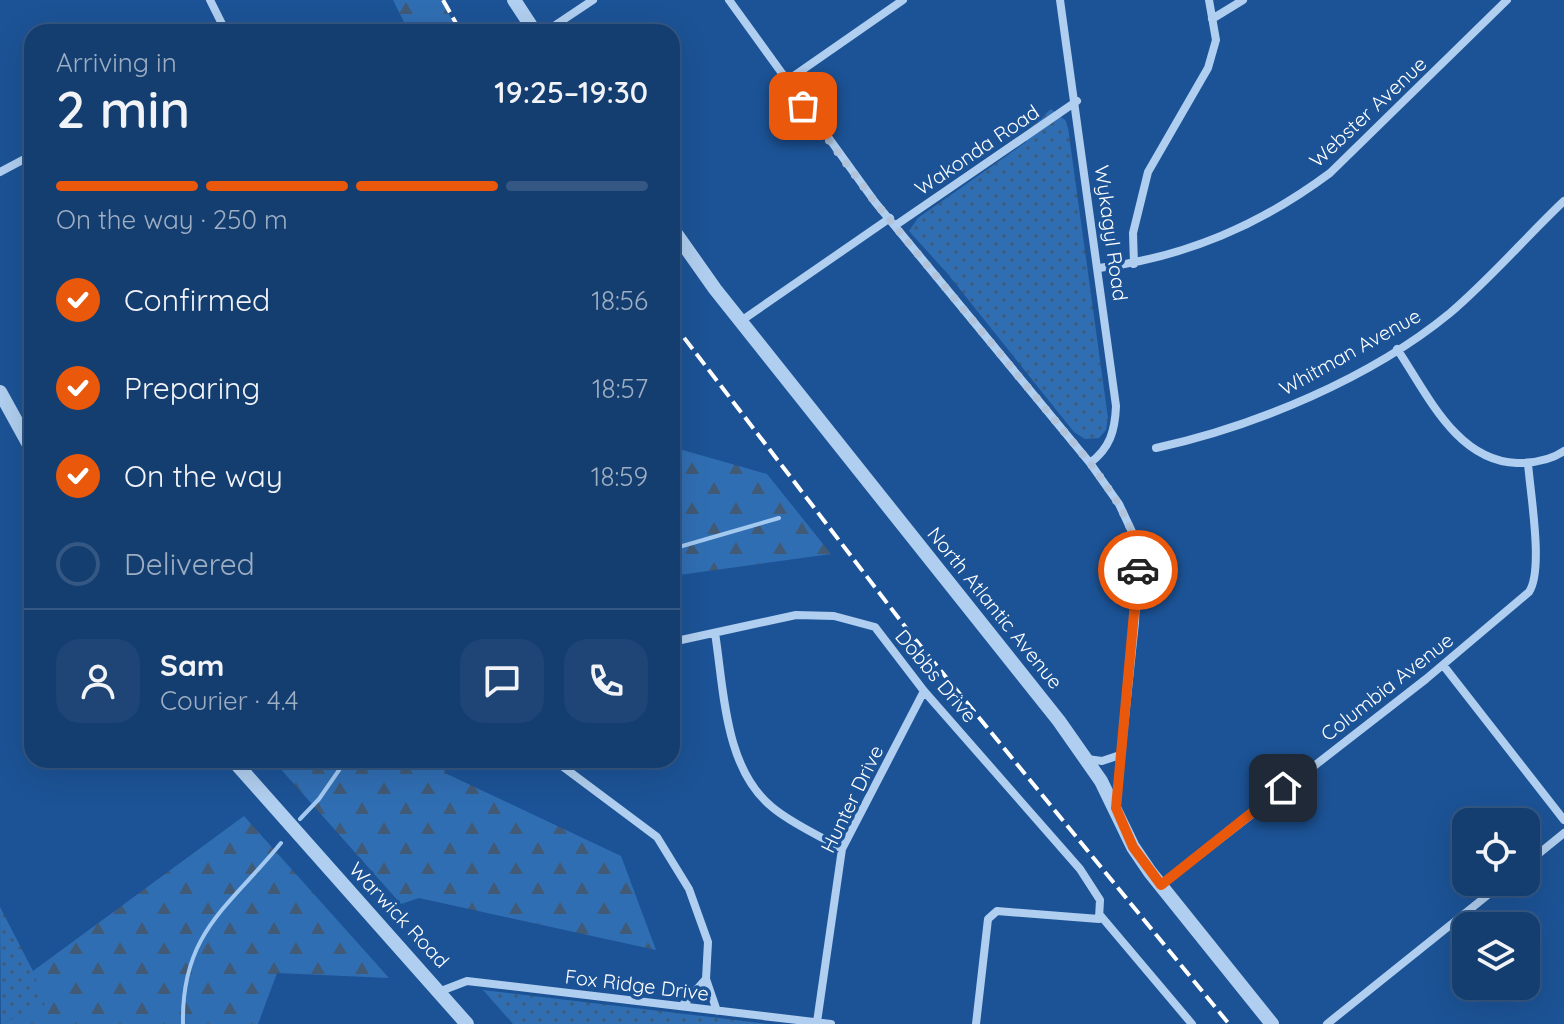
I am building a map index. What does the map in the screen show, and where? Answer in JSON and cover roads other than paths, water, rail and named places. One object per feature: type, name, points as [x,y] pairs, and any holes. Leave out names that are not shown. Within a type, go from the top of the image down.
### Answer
[{"type":"street","points":[[210,0],[222,24]]},
{"type":"street","points":[[514,0],[530,24]]},
{"type":"street","points":[[557,24],[593,0]]},
{"type":"street","points":[[729,0],[785,82],[893,222],[1090,463],[1119,504],[1134,536],[1138,556],[1135,622],[1116,808]]},
{"type":"street","points":[[785,82],[903,0]]},
{"type":"street","name":"Wykagyl Road","points":[[1060,0],[1112,359],[1116,424],[1103,453],[1090,463]]},
{"type":"street","points":[[1134,264],[1133,233],[1148,172],[1208,68],[1216,40],[1209,0]]},
{"type":"street","points":[[1212,19],[1243,0]]},
{"type":"street","name":"Webster Avenue","points":[[1099,268],[1134,264],[1216,241],[1258,220],[1310,187],[1330,173],[1507,0]]},
{"type":"street","name":"Wakonda Road","points":[[741,321],[1077,101]]},
{"type":"street","points":[[0,172],[24,159]]},
{"type":"street","name":"Whitman Avenue","points":[[1156,448],[1269,415],[1307,399],[1397,349],[1449,313],[1564,201]]},
{"type":"street","name":"North Atlantic Avenue","points":[[680,239],[741,321],[1087,759],[1116,808],[1133,847],[1272,1024]]},
{"type":"street","points":[[1397,349],[1462,441],[1483,455],[1528,463],[1547,460],[1564,451]]},
{"type":"street","points":[[0,392],[24,436]]},
{"type":"street","name":"Columbia Avenue","points":[[1161,885],[1443,665],[1534,584],[1528,463]]},
{"type":"street","name":"Dobbs Drive","points":[[680,640],[796,615],[834,616],[875,627],[924,691],[1080,869],[1100,900],[1100,911],[1192,1024]]},
{"type":"street","points":[[715,633],[726,704],[747,778],[771,807],[842,849]]},
{"type":"street","points":[[1443,665],[1564,820]]},
{"type":"street","name":"Hunter Drive","points":[[817,1022],[842,849],[924,691]]},
{"type":"street","points":[[1087,759],[1102,761],[1120,755]]},
{"type":"street","name":"Warwick Road","points":[[240,768],[441,991],[467,1024]]},
{"type":"street","points":[[565,768],[657,837],[689,889],[708,942],[706,979],[717,1011]]},
{"type":"street","points":[[1540,853],[1564,833]]},
{"type":"street","points":[[1327,1024],[1487,896]]},
{"type":"street","points":[[976,1024],[988,919],[997,911],[1092,920],[1099,919],[1100,911]]},
{"type":"street","points":[[682,1006],[706,979]]},
{"type":"street","name":"Fox Ridge Drive","points":[[441,991],[467,981],[831,1024]]},
{"type":"waterway","points":[[680,547],[779,518]]},
{"type":"waterway","points":[[300,819],[319,799],[340,768]]},
{"type":"waterway","points":[[183,1024],[190,966],[200,943],[227,904],[281,843]]},
{"type":"railway","points":[[443,0],[456,24]]},
{"type":"railway","points":[[680,332],[910,633],[1229,1024]]}]
